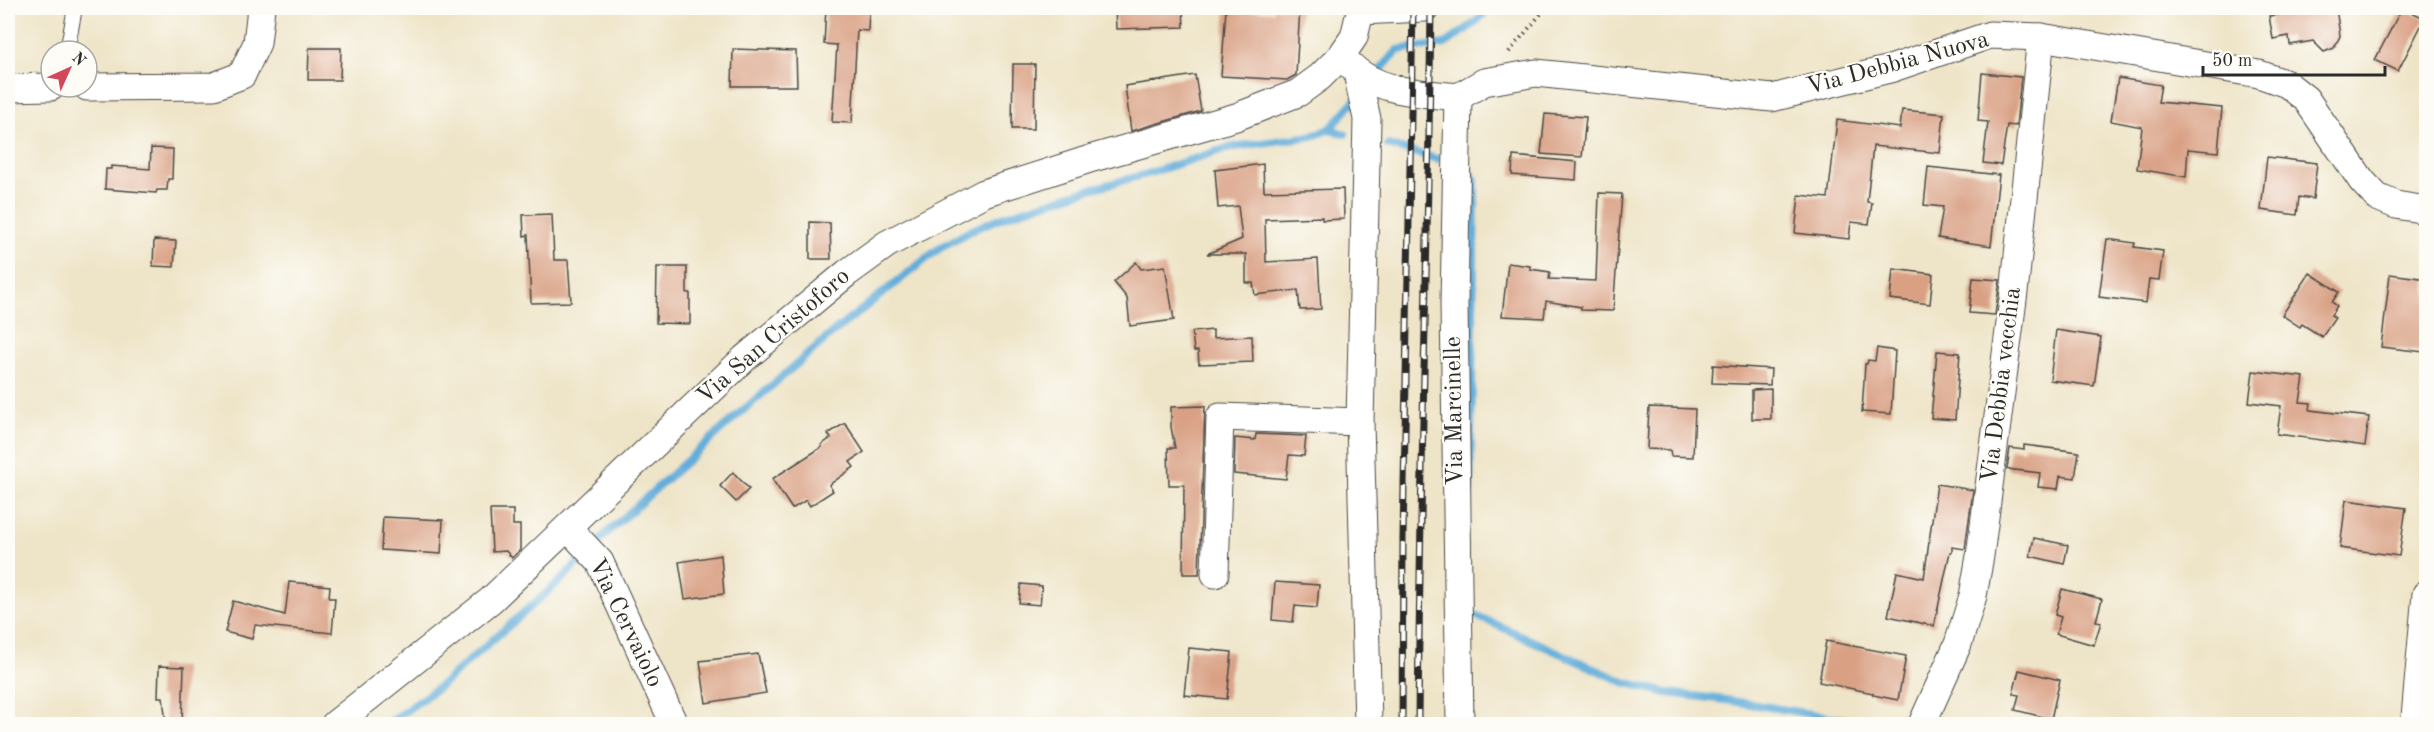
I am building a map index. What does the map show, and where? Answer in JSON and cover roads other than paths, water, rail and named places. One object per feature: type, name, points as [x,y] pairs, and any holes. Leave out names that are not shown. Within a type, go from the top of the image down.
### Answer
[{"type":"street","points":[[99,87],[214,86],[242,75],[257,43],[261,8]]},
{"type":"street","points":[[1360,9],[1425,8]]},
{"type":"street","name":"Via San Cristoforo","points":[[335,724],[573,532],[745,358],[847,273],[887,244],[984,193],[1093,158],[1236,117],[1298,93],[1320,77],[1349,64],[1360,9]]},
{"type":"street","name":"Via Debbia Nuova","points":[[1458,97],[1484,82],[1536,73],[1772,98],[1890,69],[1990,35],[2041,37],[2259,74],[2287,84],[2306,99],[2362,181],[2378,197],[2396,205],[2427,210]]},
{"type":"street","name":"Via Debbia vecchia","points":[[1923,724],[1958,644],[1972,596],[1980,556],[2014,284],[2041,37]]},
{"type":"street","points":[[1349,64],[1393,89],[1458,97]]},
{"type":"street","points":[[1349,64],[1367,118],[1360,422],[1368,724]]},
{"type":"street","points":[[8,88],[39,87]]},
{"type":"street","name":"Via Marcinelle","points":[[1458,97],[1454,315],[1460,724]]},
{"type":"street","points":[[1215,574],[1220,417],[1360,422]]},
{"type":"street","name":"Via Cervaiolo","points":[[573,532],[600,562],[674,724]]},
{"type":"street","points":[[2415,717],[2427,594]]},
{"type":"lane","points":[[69,39],[75,8]]},
{"type":"waterway","points":[[1375,76],[1398,50],[1445,44],[1475,23],[1489,8]]},
{"type":"waterway","points":[[387,724],[439,687],[562,579],[608,532],[740,413],[836,330],[941,247],[974,229],[1008,215],[1227,148],[1312,136],[1330,129],[1356,99]]},
{"type":"waterway","points":[[1330,129],[1345,134]]},
{"type":"waterway","points":[[1388,145],[1437,159]]},
{"type":"waterway","points":[[1470,172],[1475,180],[1475,192],[1470,489]]},
{"type":"waterway","points":[[1469,605],[1470,613],[1624,682],[1667,693],[1726,700],[1871,724]]},
{"type":"railway","points":[[1402,724],[1403,538],[1413,8]]},
{"type":"railway","points":[[1418,724],[1431,8]]}]
